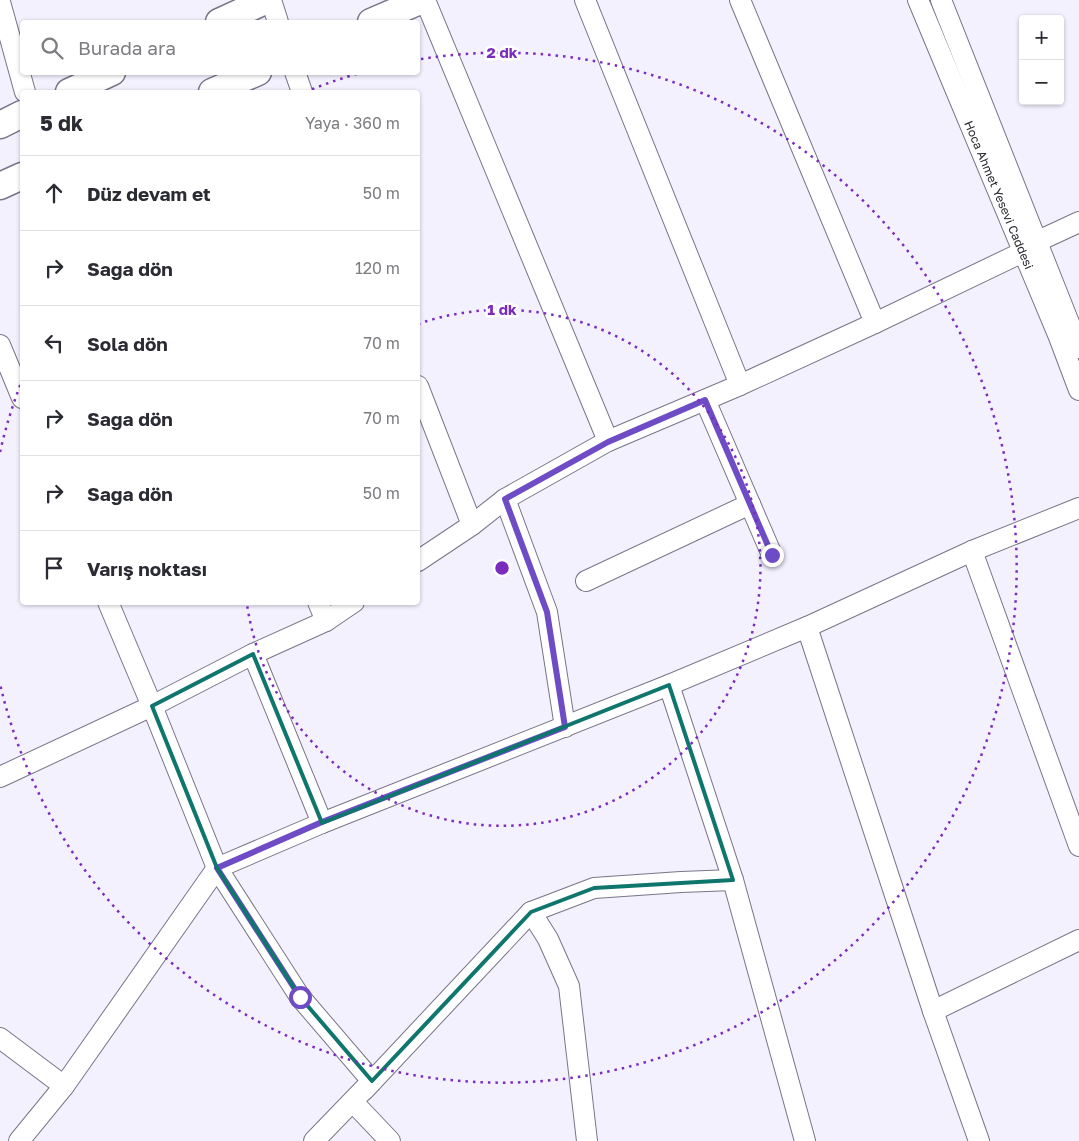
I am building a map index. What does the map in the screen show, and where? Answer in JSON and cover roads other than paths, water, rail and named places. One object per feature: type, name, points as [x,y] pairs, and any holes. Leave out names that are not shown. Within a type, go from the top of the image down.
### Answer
[{"type":"main road","points":[[224,20],[269,0]]},
{"type":"main road","points":[[376,20],[424,0]]},
{"type":"main road","points":[[73,90],[106,75]]},
{"type":"main road","points":[[217,90],[251,75]]},
{"type":"main road","points":[[0,125],[20,115]]},
{"type":"main road","points":[[0,186],[20,177]]},
{"type":"street","points":[[269,0],[277,20]]},
{"type":"street","points":[[424,0],[608,442]]},
{"type":"street","points":[[585,0],[740,385]]},
{"type":"street","points":[[740,0],[874,323]]},
{"type":"street","name":"Hoca Ahmet Yesevi Caddesi","points":[[918,0],[1030,247],[1079,348]]},
{"type":"street","name":"Hoca Ahmet Yesevi Caddesi","points":[[941,0],[1030,247],[1059,337],[1079,390]]},
{"type":"street","points":[[0,2],[20,74]]},
{"type":"street","points":[[20,75],[24,90]]},
{"type":"street","points":[[296,75],[301,90]]},
{"type":"street","points":[[420,560],[472,525],[505,499],[608,442],[740,385],[874,323],[1079,222]]},
{"type":"street","points":[[0,345],[20,393]]},
{"type":"street","points":[[420,391],[472,525]]},
{"type":"street","points":[[705,400],[772,555]]},
{"type":"street","points":[[505,499],[547,612],[565,727]]},
{"type":"street","points":[[586,581],[750,504]]},
{"type":"street","points":[[19,1141],[64,1086],[217,868],[322,822],[669,685],[807,627],[972,551],[1079,508]]},
{"type":"street","points":[[972,551],[1079,846]]},
{"type":"street","points":[[109,605],[217,868],[300,997],[372,1081]]},
{"type":"street","points":[[319,605],[326,621]]},
{"type":"street","points":[[0,776],[152,706],[253,654],[326,621],[350,605]]},
{"type":"street","points":[[807,627],[933,1011],[979,1141]]},
{"type":"street","points":[[253,654],[322,822]]},
{"type":"street","points":[[669,685],[733,880],[805,1141]]},
{"type":"street","points":[[315,1141],[531,912],[594,888],[733,880]]},
{"type":"street","points":[[531,912],[548,939],[569,986],[587,1141]]},
{"type":"street","points":[[933,1011],[1079,940]]},
{"type":"street","points":[[0,1038],[64,1086]]},
{"type":"street","points":[[315,1141],[372,1081]]},
{"type":"street","points":[[353,1102],[390,1141]]}]
